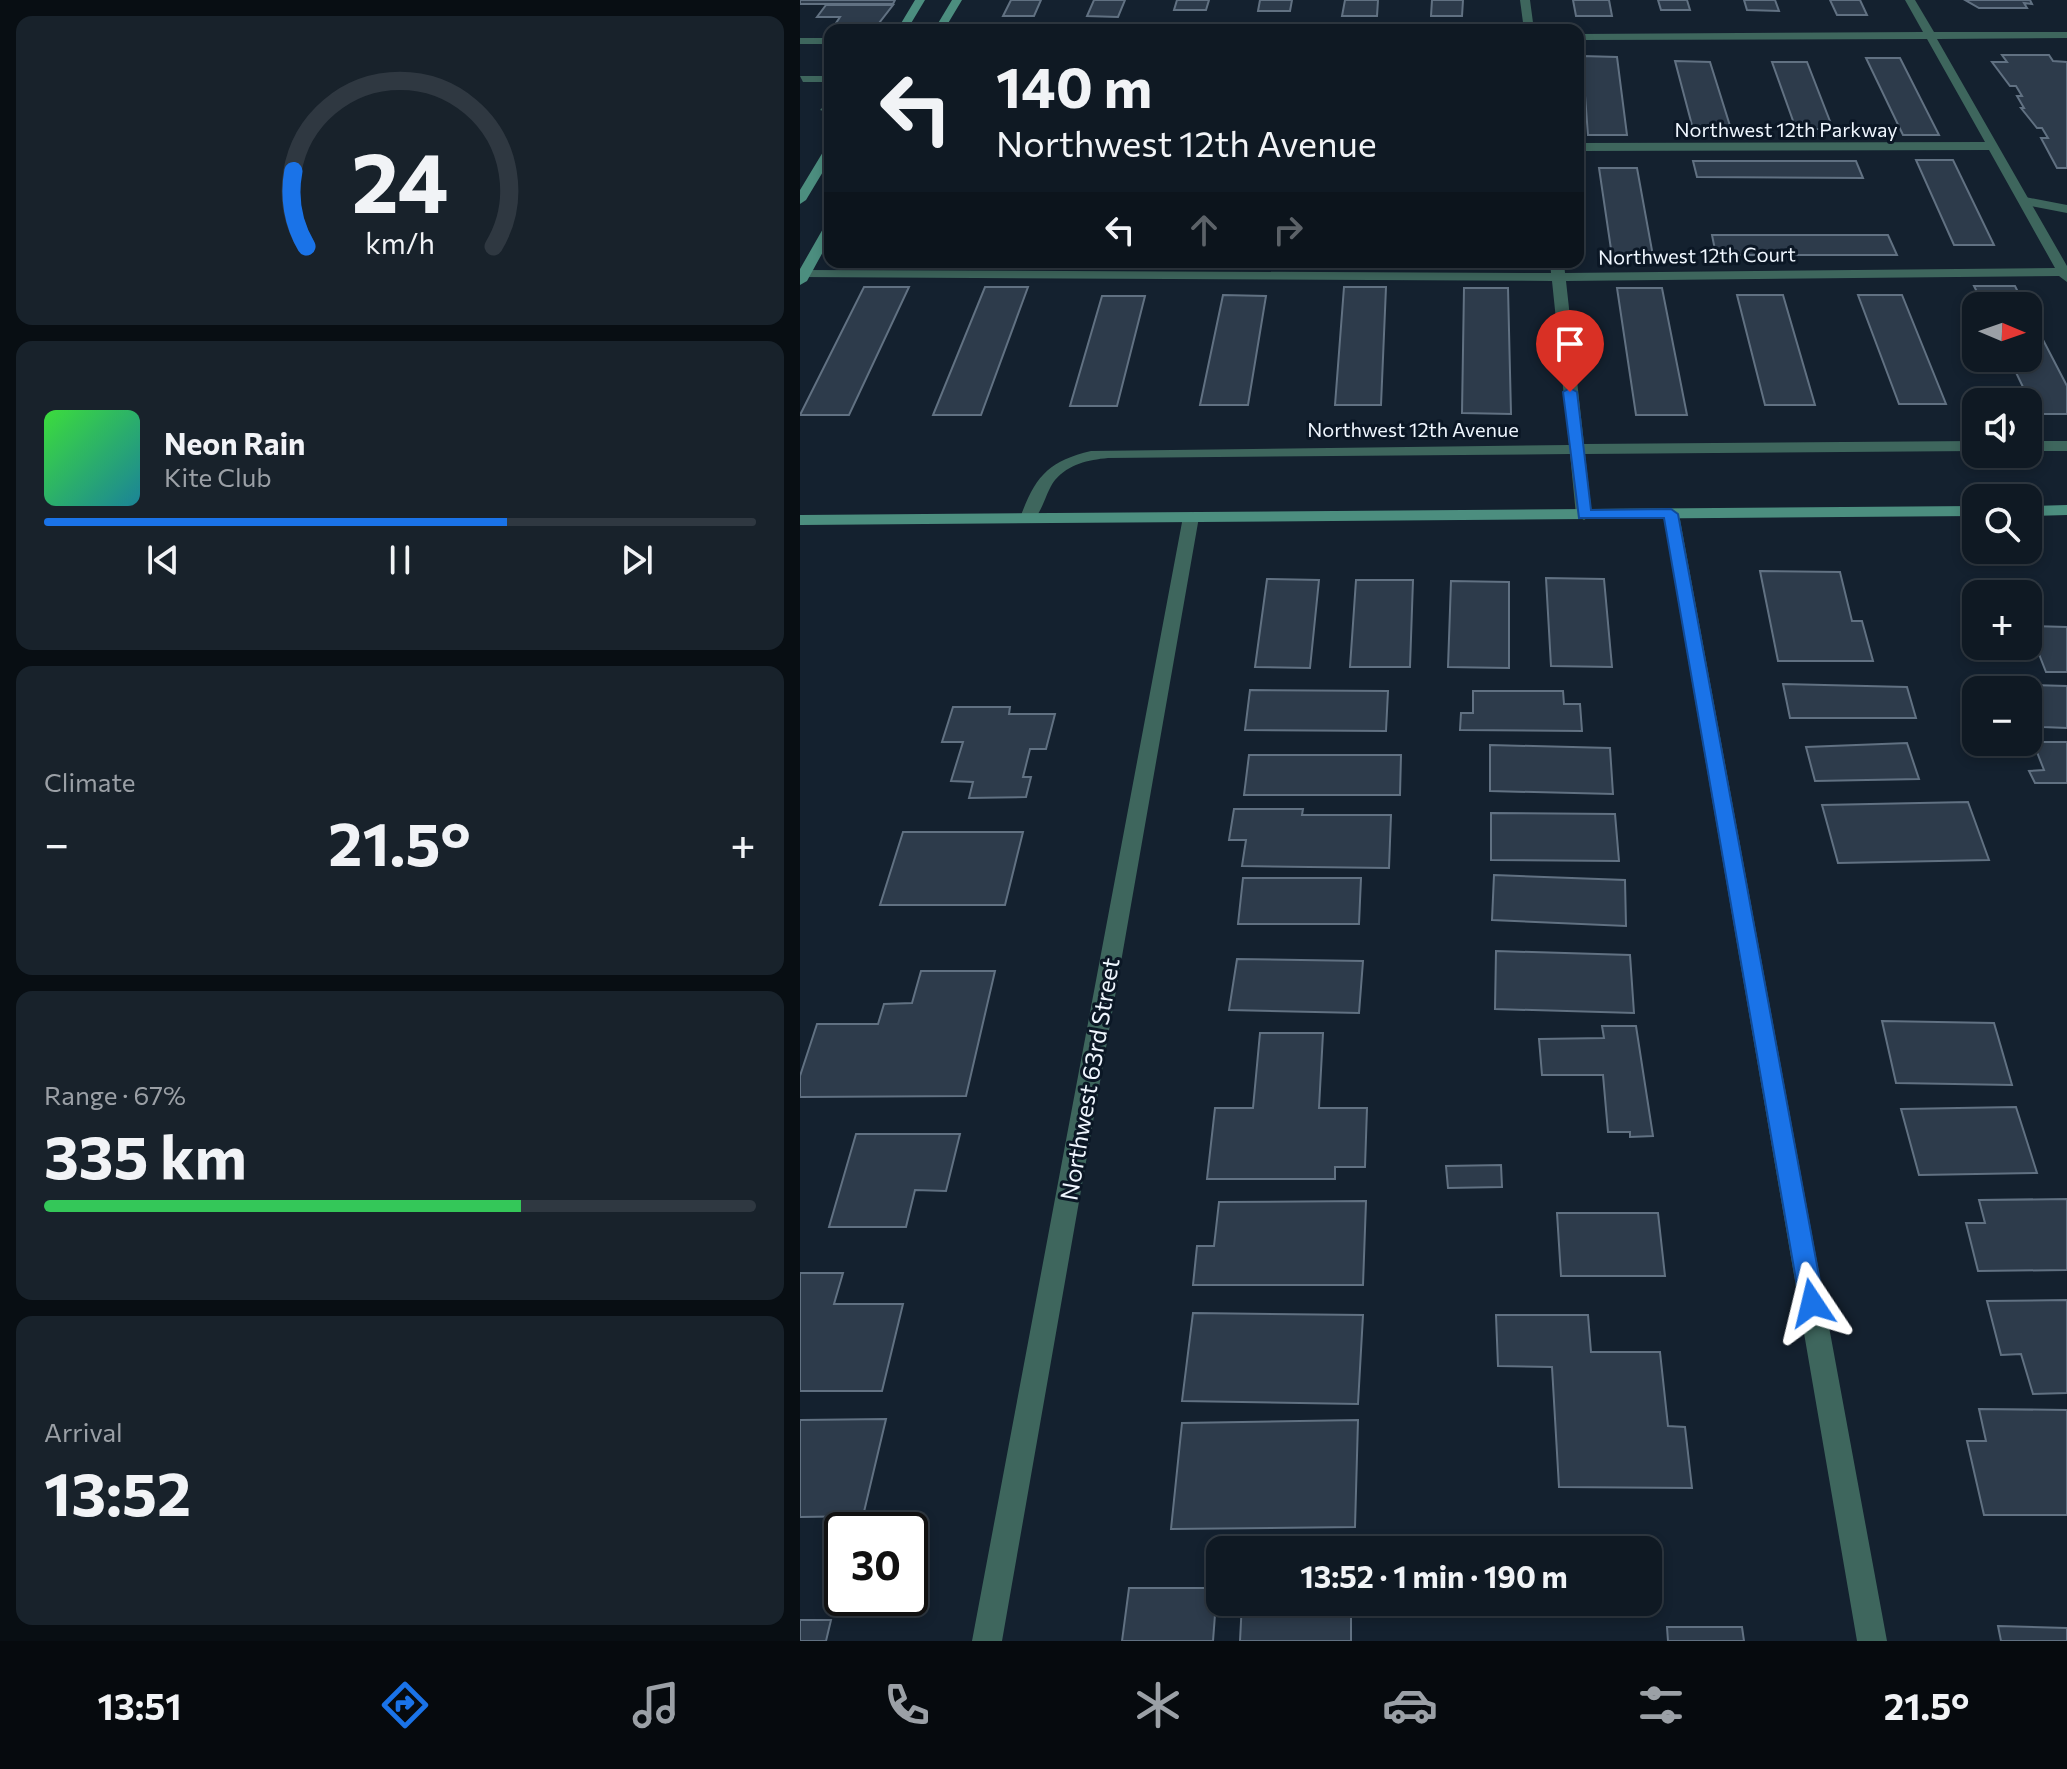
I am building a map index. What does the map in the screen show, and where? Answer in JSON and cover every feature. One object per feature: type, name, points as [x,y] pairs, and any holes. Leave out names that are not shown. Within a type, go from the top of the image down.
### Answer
[{"type":"main road","points":[[906,24],[920,0]]},
{"type":"main road","points":[[943,24],[957,0]]},
{"type":"main road","points":[[800,200],[824,160]]},
{"type":"main road","points":[[802,278],[824,238]]},
{"type":"main road","points":[[2042,511],[2067,510]]},
{"type":"main road","points":[[800,520],[1962,511]]},
{"type":"street","points":[[1525,0],[1528,24]]},
{"type":"street","points":[[1910,0],[2065,275]]},
{"type":"street","points":[[1584,37],[2067,35]]},
{"type":"street","points":[[800,41],[824,41]]},
{"type":"street","points":[[803,79],[824,79]]},
{"type":"street","name":"Northwest 12th Parkway","points":[[1584,147],[1994,146]]},
{"type":"street","points":[[2025,201],[2064,193]]},
{"type":"street","points":[[2025,201],[2067,209]]},
{"type":"street","points":[[1558,269],[1584,515]]},
{"type":"street","name":"Northwest 12th Court","points":[[802,278],[1558,269],[2065,275]]},
{"type":"street","name":"Northwest 12th Avenue","points":[[1028,518],[1035,498],[1053,470],[1087,455],[1962,446]]},
{"type":"street","points":[[2042,446],[2067,446]]},
{"type":"street","points":[[1671,514],[1872,1641]]},
{"type":"street","name":"Northwest 63rd Street","points":[[987,1641],[1191,517]]},
{"type":"building","points":[[800,0],[895,0],[893,4],[800,4]]},
{"type":"building","points":[[1011,0],[1041,0],[1034,16],[1003,16]]},
{"type":"building","points":[[1094,0],[1125,0],[1118,17],[1087,16]]},
{"type":"building","points":[[1177,0],[1209,0],[1206,10],[1174,10]]},
{"type":"building","points":[[1260,0],[1292,0],[1290,11],[1258,11]]},
{"type":"building","points":[[1345,0],[1378,0],[1377,16],[1342,16]]},
{"type":"building","points":[[1432,0],[1463,0],[1462,16],[1431,16]]},
{"type":"building","points":[[1573,0],[1609,0],[1612,16],[1576,16]]},
{"type":"building","points":[[1658,0],[1687,0],[1690,10],[1661,10]]},
{"type":"building","points":[[1744,0],[1775,0],[1779,11],[1747,10]]},
{"type":"building","points":[[1830,0],[1860,0],[1867,15],[1837,15]]},
{"type":"building","points":[[1965,0],[2030,0],[2032,4],[2024,3],[2027,8],[1979,8]]},
{"type":"building","points":[[826,5],[893,5],[879,23],[874,24],[835,24],[840,17],[817,17]]},
{"type":"building","points":[[2002,55],[2049,55],[2053,61],[2067,62],[2067,168],[2057,168],[2041,138],[2048,138],[2042,128],[2037,128],[2021,108],[2024,108],[2017,96],[2022,96],[2016,86],[2010,86],[1992,62],[2007,62]]},
{"type":"building","points":[[1584,56],[1617,57],[1627,135],[1588,135]]},
{"type":"building","points":[[1866,58],[1900,58],[1939,135],[1903,135]]},
{"type":"building","points":[[1675,61],[1710,62],[1731,129],[1693,129]]},
{"type":"building","points":[[1772,62],[1807,62],[1833,129],[1796,129]]},
{"type":"building","points":[[1916,160],[1953,160],[1994,245],[1954,245]]},
{"type":"building","points":[[1693,161],[1856,161],[1863,178],[1697,177]]},
{"type":"building","points":[[1599,168],[1637,168],[1653,256],[1612,256]]},
{"type":"building","points":[[1712,235],[1888,235],[1897,255],[1716,255]]},
{"type":"building","points":[[1974,286],[2015,286],[2018,292],[1977,292]]},
{"type":"building","points":[[864,287],[909,287],[849,415],[800,415]]},
{"type":"building","points":[[985,287],[1028,287],[981,415],[933,415]]},
{"type":"building","points":[[1344,287],[1386,287],[1381,405],[1335,405]]},
{"type":"building","points":[[1464,288],[1508,288],[1511,414],[1462,413]]},
{"type":"building","points":[[1617,288],[1662,288],[1687,415],[1636,415]]},
{"type":"building","points":[[1223,295],[1266,296],[1248,405],[1200,405]]},
{"type":"building","points":[[1737,295],[1783,295],[1815,405],[1765,405]]},
{"type":"building","points":[[1858,295],[1902,295],[1946,404],[1899,404]]},
{"type":"building","points":[[1102,296],[1145,296],[1117,406],[1070,406]]},
{"type":"building","points":[[2042,338],[2067,386],[2067,414],[2042,414],[2042,388],[2023,388],[2016,372],[2042,372]]},
{"type":"building","points":[[1760,571],[1840,572],[1852,621],[1862,621],[1873,661],[1778,661]]},
{"type":"building","points":[[1546,578],[1604,579],[1612,667],[1551,666]]},
{"type":"building","points":[[1267,579],[1319,580],[1310,668],[1255,667]]},
{"type":"building","points":[[1356,580],[1413,580],[1410,667],[1350,667]]},
{"type":"building","points":[[1451,581],[1509,582],[1509,668],[1448,667]]},
{"type":"building","points":[[2042,626],[2067,627],[2067,672],[2046,672],[2041,660]]},
{"type":"building","points":[[1783,684],[1907,687],[1916,718],[1790,718]]},
{"type":"building","points":[[2042,685],[2067,686],[2067,728],[2043,727]]},
{"type":"building","points":[[1250,690],[1388,691],[1386,731],[1245,730]]},
{"type":"building","points":[[1473,691],[1563,691],[1564,704],[1580,704],[1582,731],[1460,730],[1461,713],[1473,713]]},
{"type":"building","points":[[953,707],[1010,707],[1009,714],[1055,714],[1046,749],[1030,749],[1023,777],[1031,777],[1026,797],[969,798],[973,782],[951,781],[963,742],[942,742]]},
{"type":"building","points":[[2042,742],[2067,742],[2067,783],[2035,783],[2029,771],[2044,770],[2038,756],[2042,756]]},
{"type":"building","points":[[1907,743],[1919,779],[1815,781],[1806,747]]},
{"type":"building","points":[[1490,745],[1610,748],[1613,794],[1490,791]]},
{"type":"building","points":[[1249,755],[1401,755],[1400,795],[1244,795]]},
{"type":"building","points":[[1968,802],[1989,860],[1838,863],[1822,805]]},
{"type":"building","points":[[1234,809],[1303,809],[1302,815],[1391,815],[1389,868],[1242,866],[1246,840],[1229,840]]},
{"type":"building","points":[[1491,813],[1615,814],[1619,861],[1491,860]]},
{"type":"building","points":[[903,832],[1023,832],[1005,905],[880,905]]},
{"type":"building","points":[[1494,875],[1625,880],[1626,926],[1492,920]]},
{"type":"building","points":[[1243,878],[1361,878],[1359,924],[1238,924]]},
{"type":"building","points":[[1496,951],[1630,955],[1634,1013],[1495,1009]]},
{"type":"building","points":[[1237,959],[1363,961],[1359,1013],[1229,1010]]},
{"type":"building","points":[[921,971],[995,971],[966,1096],[800,1097],[800,1076],[817,1024],[878,1024],[884,1004],[912,1003]]},
{"type":"building","points":[[1882,1021],[1994,1023],[2012,1085],[1896,1083]]},
{"type":"building","points":[[1602,1026],[1636,1026],[1653,1136],[1630,1137],[1630,1132],[1608,1132],[1603,1075],[1542,1075],[1539,1039],[1604,1038]]},
{"type":"building","points":[[1260,1033],[1323,1033],[1319,1108],[1367,1108],[1365,1167],[1335,1167],[1335,1179],[1207,1179],[1215,1108],[1253,1108]]},
{"type":"building","points":[[2016,1107],[2037,1173],[1919,1175],[1901,1109]]},
{"type":"building","points":[[856,1134],[960,1134],[946,1191],[915,1190],[906,1227],[829,1227]]},
{"type":"building","points":[[1501,1165],[1502,1187],[1448,1188],[1446,1166]]},
{"type":"building","points":[[2067,1199],[2067,1270],[1978,1271],[1966,1223],[1985,1223],[1979,1200]]},
{"type":"building","points":[[1366,1201],[1363,1285],[1193,1285],[1197,1246],[1214,1246],[1219,1202]]},
{"type":"building","points":[[1557,1213],[1658,1213],[1665,1276],[1561,1276]]},
{"type":"building","points":[[800,1273],[843,1273],[834,1304],[903,1304],[882,1391],[800,1391]]},
{"type":"building","points":[[2067,1300],[2067,1393],[2033,1394],[2021,1354],[2001,1355],[1987,1301]]},
{"type":"building","points":[[1193,1313],[1363,1315],[1358,1404],[1182,1401]]},
{"type":"building","points":[[1496,1315],[1588,1315],[1591,1352],[1660,1352],[1668,1426],[1685,1427],[1692,1488],[1559,1487],[1552,1367],[1498,1366]]},
{"type":"building","points":[[1979,1409],[2067,1410],[2067,1515],[1984,1515],[1967,1441],[1986,1441]]},
{"type":"building","points":[[886,1419],[864,1512],[824,1512],[824,1517],[800,1517],[800,1420]]},
{"type":"building","points":[[1358,1420],[1355,1527],[1171,1529],[1182,1423]]},
{"type":"building","points":[[1129,1588],[1206,1588],[1206,1616],[1215,1616],[1213,1641],[1122,1641]]},
{"type":"building","points":[[1241,1616],[1351,1616],[1351,1641],[1240,1641]]},
{"type":"building","points":[[800,1620],[831,1620],[826,1641],[800,1641]]},
{"type":"building","points":[[1998,1626],[2067,1628],[2067,1641],[2001,1641]]},
{"type":"building","points":[[1667,1627],[1742,1627],[1744,1641],[1668,1641]]},
{"type":"route","points":[[1570,392],[1584,515],[1671,514],[1812,1303]]}]
